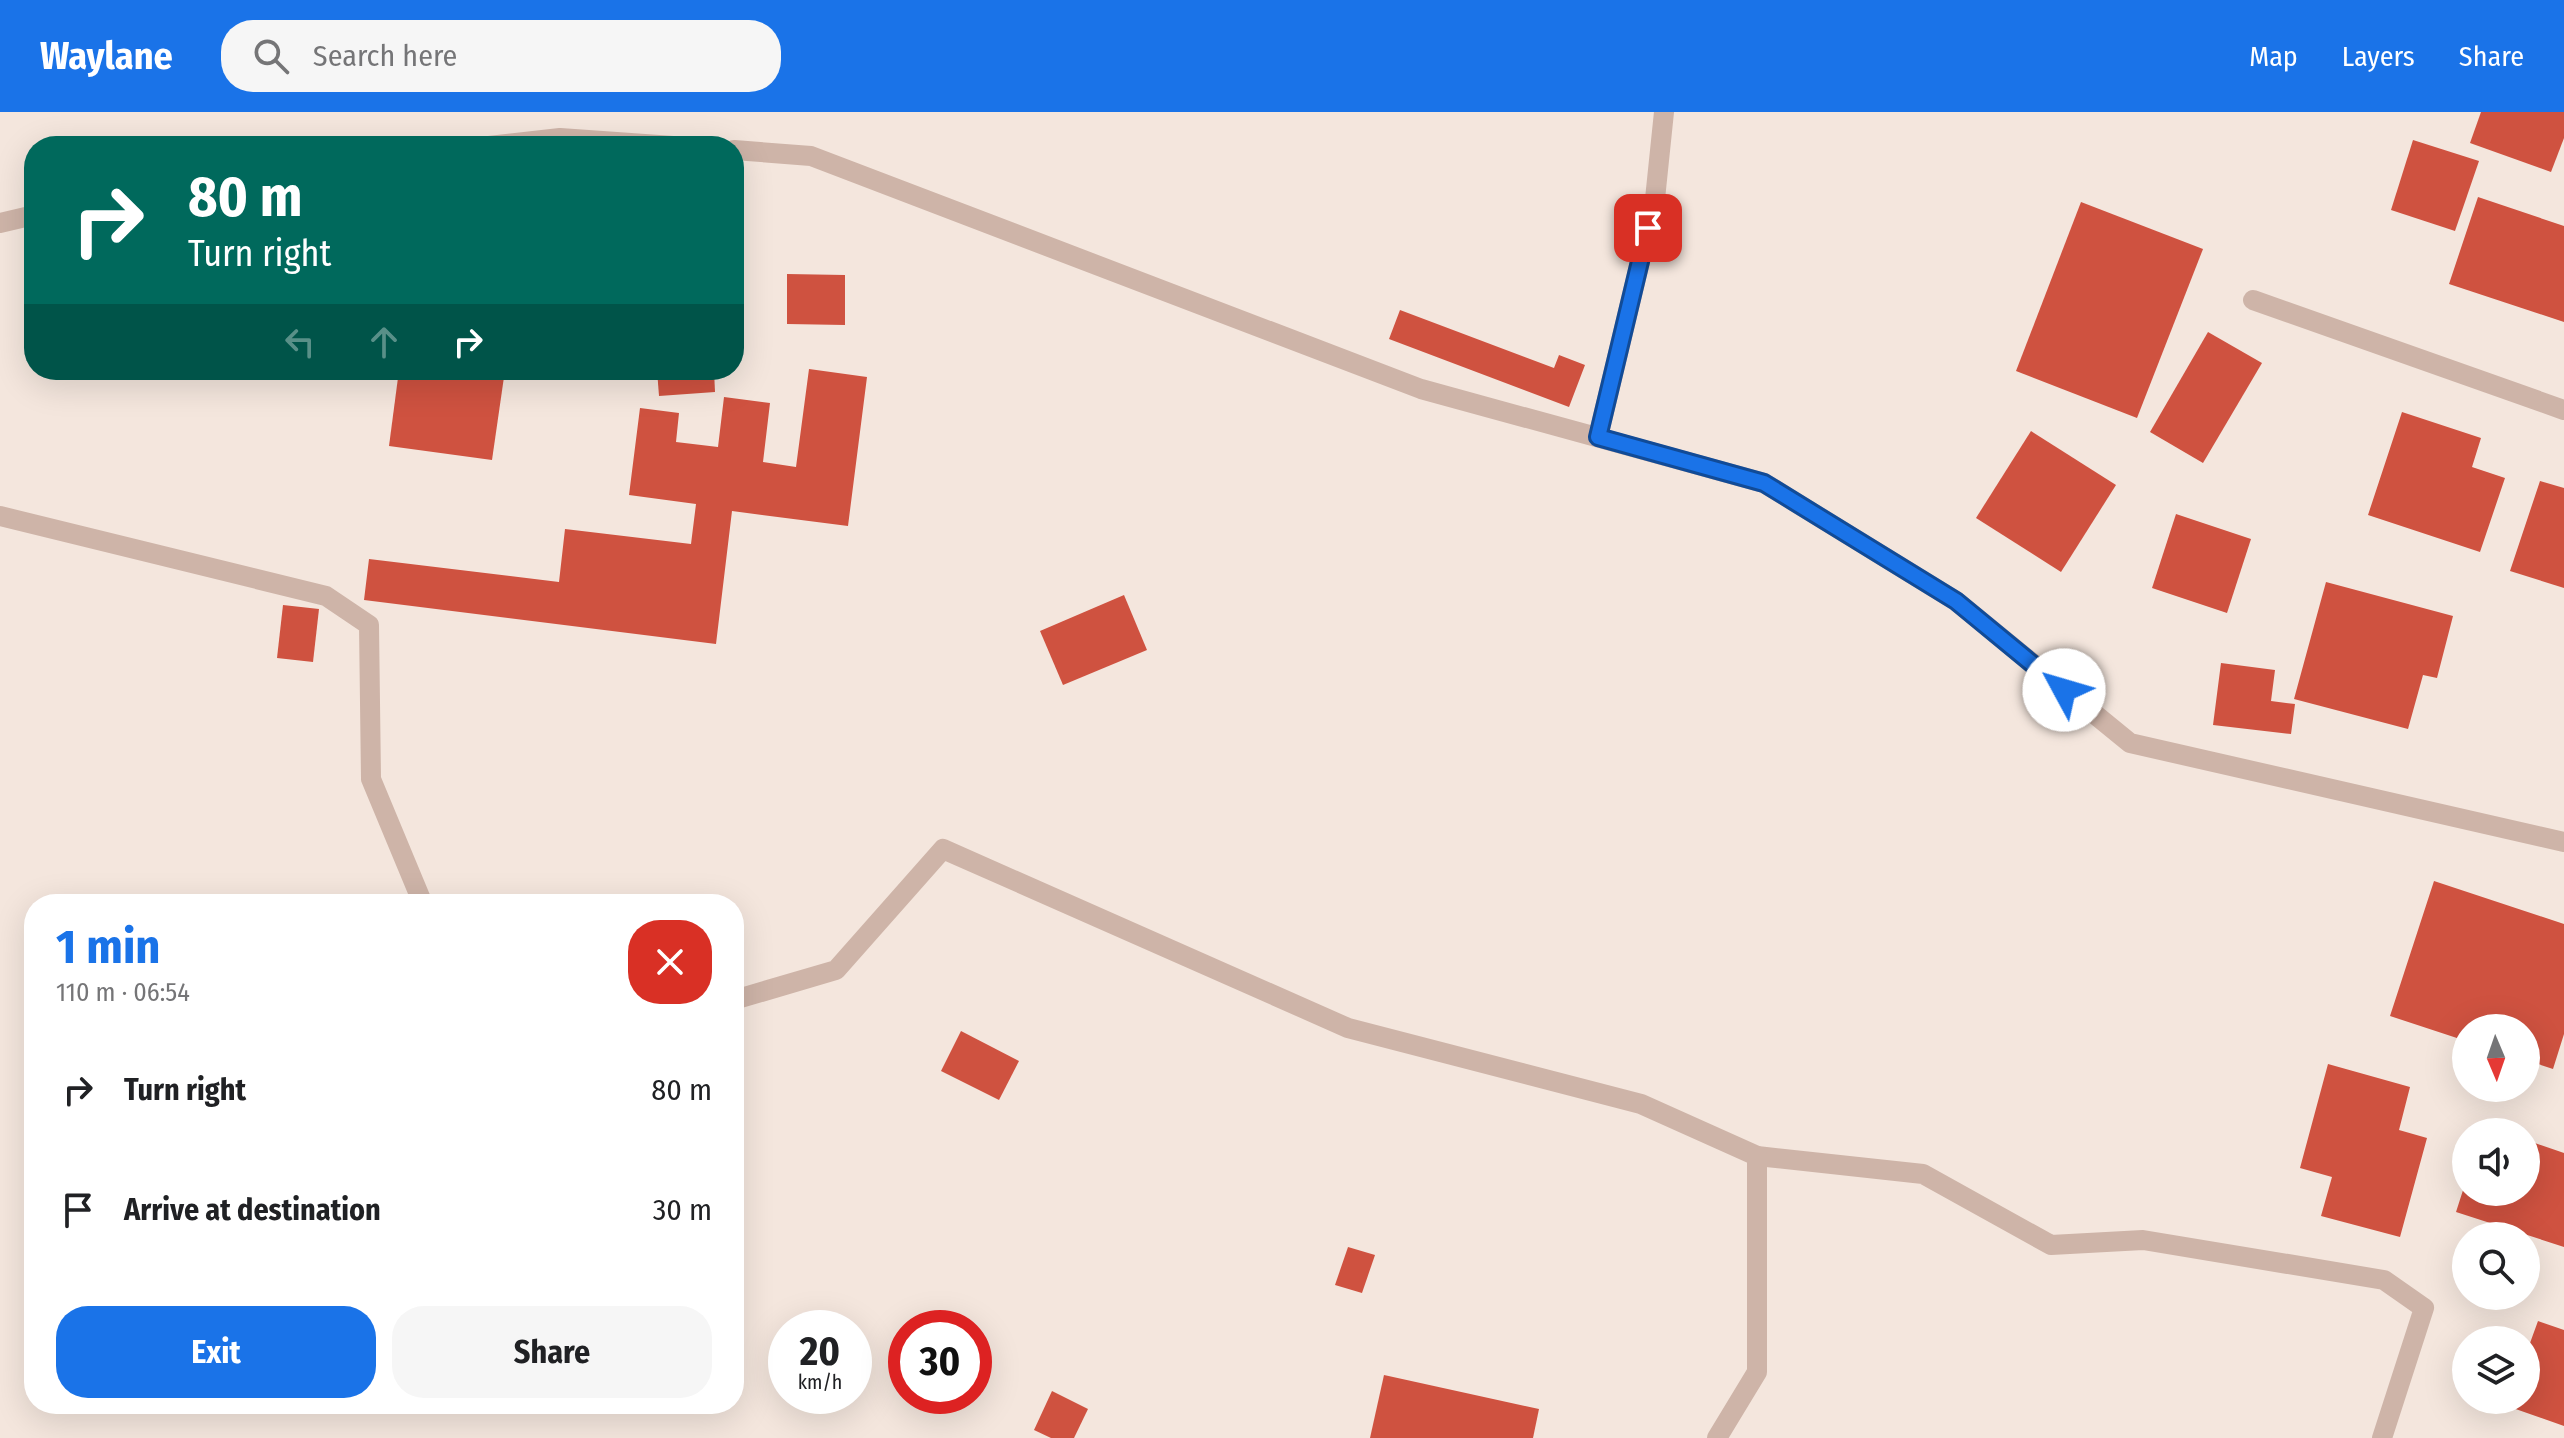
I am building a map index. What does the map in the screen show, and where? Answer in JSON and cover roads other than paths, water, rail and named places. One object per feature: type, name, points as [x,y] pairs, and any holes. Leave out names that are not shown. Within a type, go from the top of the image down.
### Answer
[{"type":"street","points":[[1598,437],[1655,199],[1664,112]]},
{"type":"street","points":[[744,151],[811,156],[1421,389],[1764,483],[1956,601],[2130,743],[2564,842]]},
{"type":"street","points":[[0,223],[24,217]]},
{"type":"street","points":[[2253,300],[2564,410]]},
{"type":"street","points":[[0,516],[326,596],[369,625],[371,779],[419,894]]},
{"type":"street","points":[[744,997],[836,970],[943,849],[1348,1028],[1641,1104],[1757,1156],[1923,1174],[2051,1245],[2143,1240],[2384,1280],[2424,1308],[2382,1438]]},
{"type":"street","points":[[1717,1438],[1757,1372],[1757,1156]]}]
